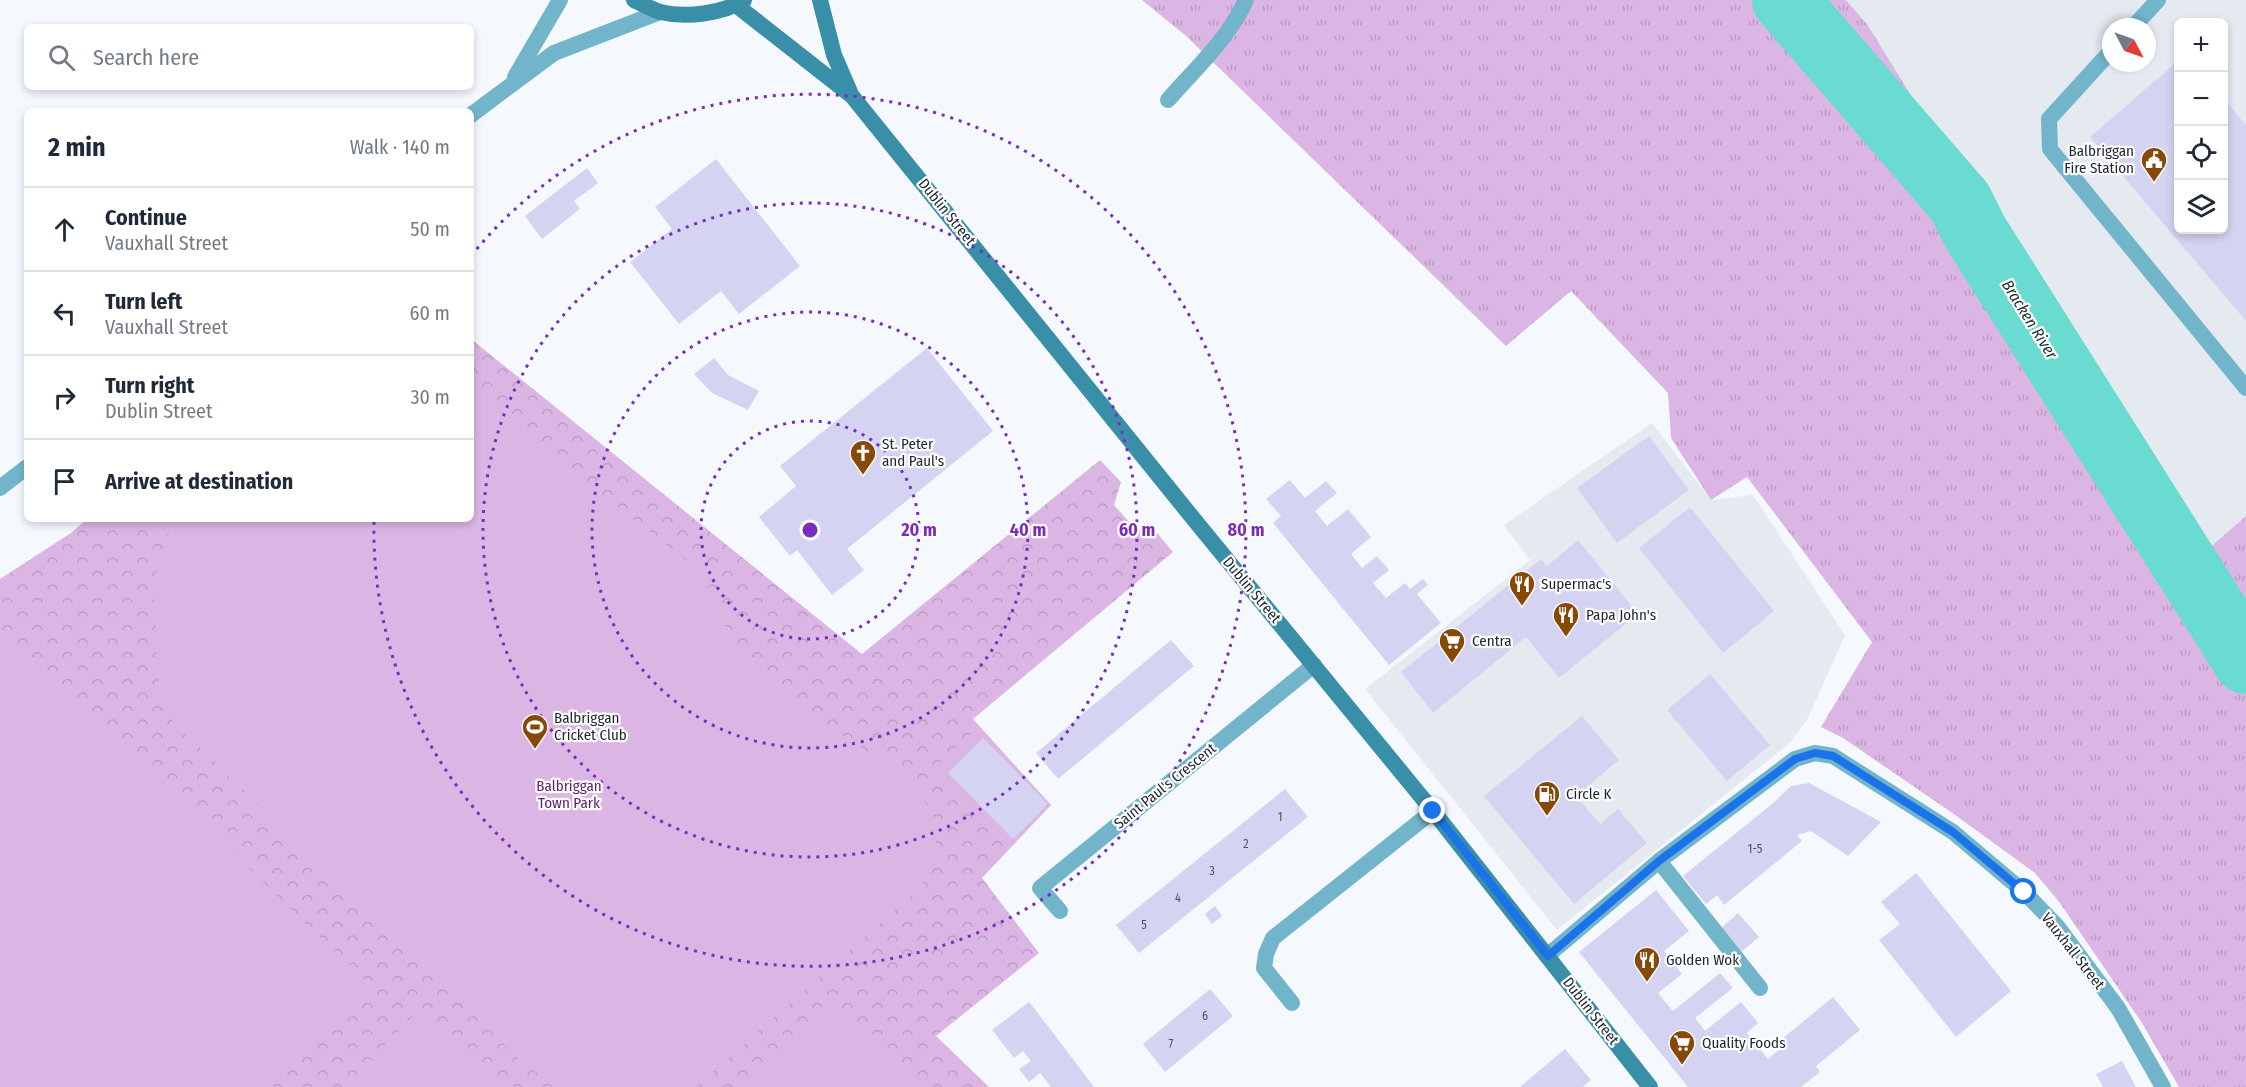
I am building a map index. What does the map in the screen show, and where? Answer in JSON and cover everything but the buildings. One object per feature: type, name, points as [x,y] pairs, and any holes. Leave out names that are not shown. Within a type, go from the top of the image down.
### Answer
[{"type":"main road","points":[[634,0],[660,12],[698,14],[740,3]]},
{"type":"main road","name":"Dublin Street","points":[[820,0],[834,55],[852,96]]},
{"type":"main road","name":"Dublin Street","points":[[740,3],[852,96],[1433,811],[1650,1087]]},
{"type":"street","points":[[511,83],[560,0]]},
{"type":"street","points":[[1168,100],[1216,45],[1246,0]]},
{"type":"street","points":[[2141,18],[2158,0]]},
{"type":"street","points":[[474,113],[554,53],[660,12]]},
{"type":"street","points":[[2102,61],[2049,119],[2050,149],[2246,388]]},
{"type":"street","points":[[0,488],[24,469]]},
{"type":"street","name":"Saint Paul's Crescent","points":[[1060,911],[1040,888],[1314,664]]},
{"type":"street","name":"Vauxhall Street","points":[[1548,956],[1659,861],[1795,759],[1815,753],[1833,756],[1953,832],[2024,892],[2057,926],[2118,1008],[2163,1087]]},
{"type":"street","points":[[1292,1003],[1264,968],[1266,954],[1273,938],[1433,811]]},
{"type":"street","points":[[1659,861],[1760,988]]},
{"type":"shaded area","points":[[1846,0],[2246,0],[2246,516],[2197,559],[1867,24]]},
{"type":"shaded area","points":[[1652,423],[1711,500],[1753,495],[1845,635],[1808,718],[1791,742],[1557,930],[1365,689],[1530,560],[1504,525]]},
{"type":"green space","points":[[1142,0],[1846,0],[1867,24],[2197,559],[2246,516],[2246,1087],[2179,1087],[2142,1023],[2060,903],[2035,873],[1843,738],[1821,727],[1872,642],[1747,477],[1711,500],[1671,438],[1668,393],[1571,291],[1506,346],[1186,36]]},
{"type":"green space","name":"Balbriggan Town Park","points":[[474,341],[862,654],[1100,460],[1121,482],[1114,505],[1136,530],[1157,533],[1173,552],[973,719],[1051,805],[982,878],[1039,953],[936,1036],[989,1087],[0,1087],[0,579],[71,533],[84,522],[474,522]]},
{"type":"green space","name":"Balbriggan Cricket Club","points":[[474,385],[519,432],[702,572],[734,647],[798,707],[913,780],[940,829],[922,886],[696,1087],[555,1087],[524,1064],[173,721],[157,675],[154,580],[172,522],[474,522]]},
{"type":"green space","points":[[0,629],[368,983],[268,1087],[0,1087]]},
{"type":"green space","points":[[973,732],[1038,803],[1002,836],[937,765]]},
{"type":"green space","points":[[827,1001],[917,1087],[746,1087]]},
{"type":"green space","points":[[418,1010],[500,1087],[346,1087]]},
{"type":"waterway","name":"Bracken River","points":[[1785,0],[1960,202],[1975,232],[2246,661]]},
{"type":"place","name":"Balbriggan Fire Station","points":[[2154,183]]},
{"type":"place","name":"St. Peter and Paul's","points":[[863,476]]},
{"type":"place","name":"Supermac's","points":[[1522,607]]},
{"type":"place","name":"Papa John's","points":[[1566,638]]},
{"type":"place","name":"Centra","points":[[1452,664]]},
{"type":"place","name":"Balbriggan Cricket Club","points":[[535,750]]},
{"type":"place","name":"Circle K","points":[[1547,817]]},
{"type":"place","name":"Golden Wok","points":[[1647,983]]},
{"type":"place","name":"Quality Foods","points":[[1682,1066]]},
{"type":"route","points":[[1433,811],[1548,956],[1659,861],[1795,759],[1815,753],[1833,756],[1953,832],[2024,892]]}]
